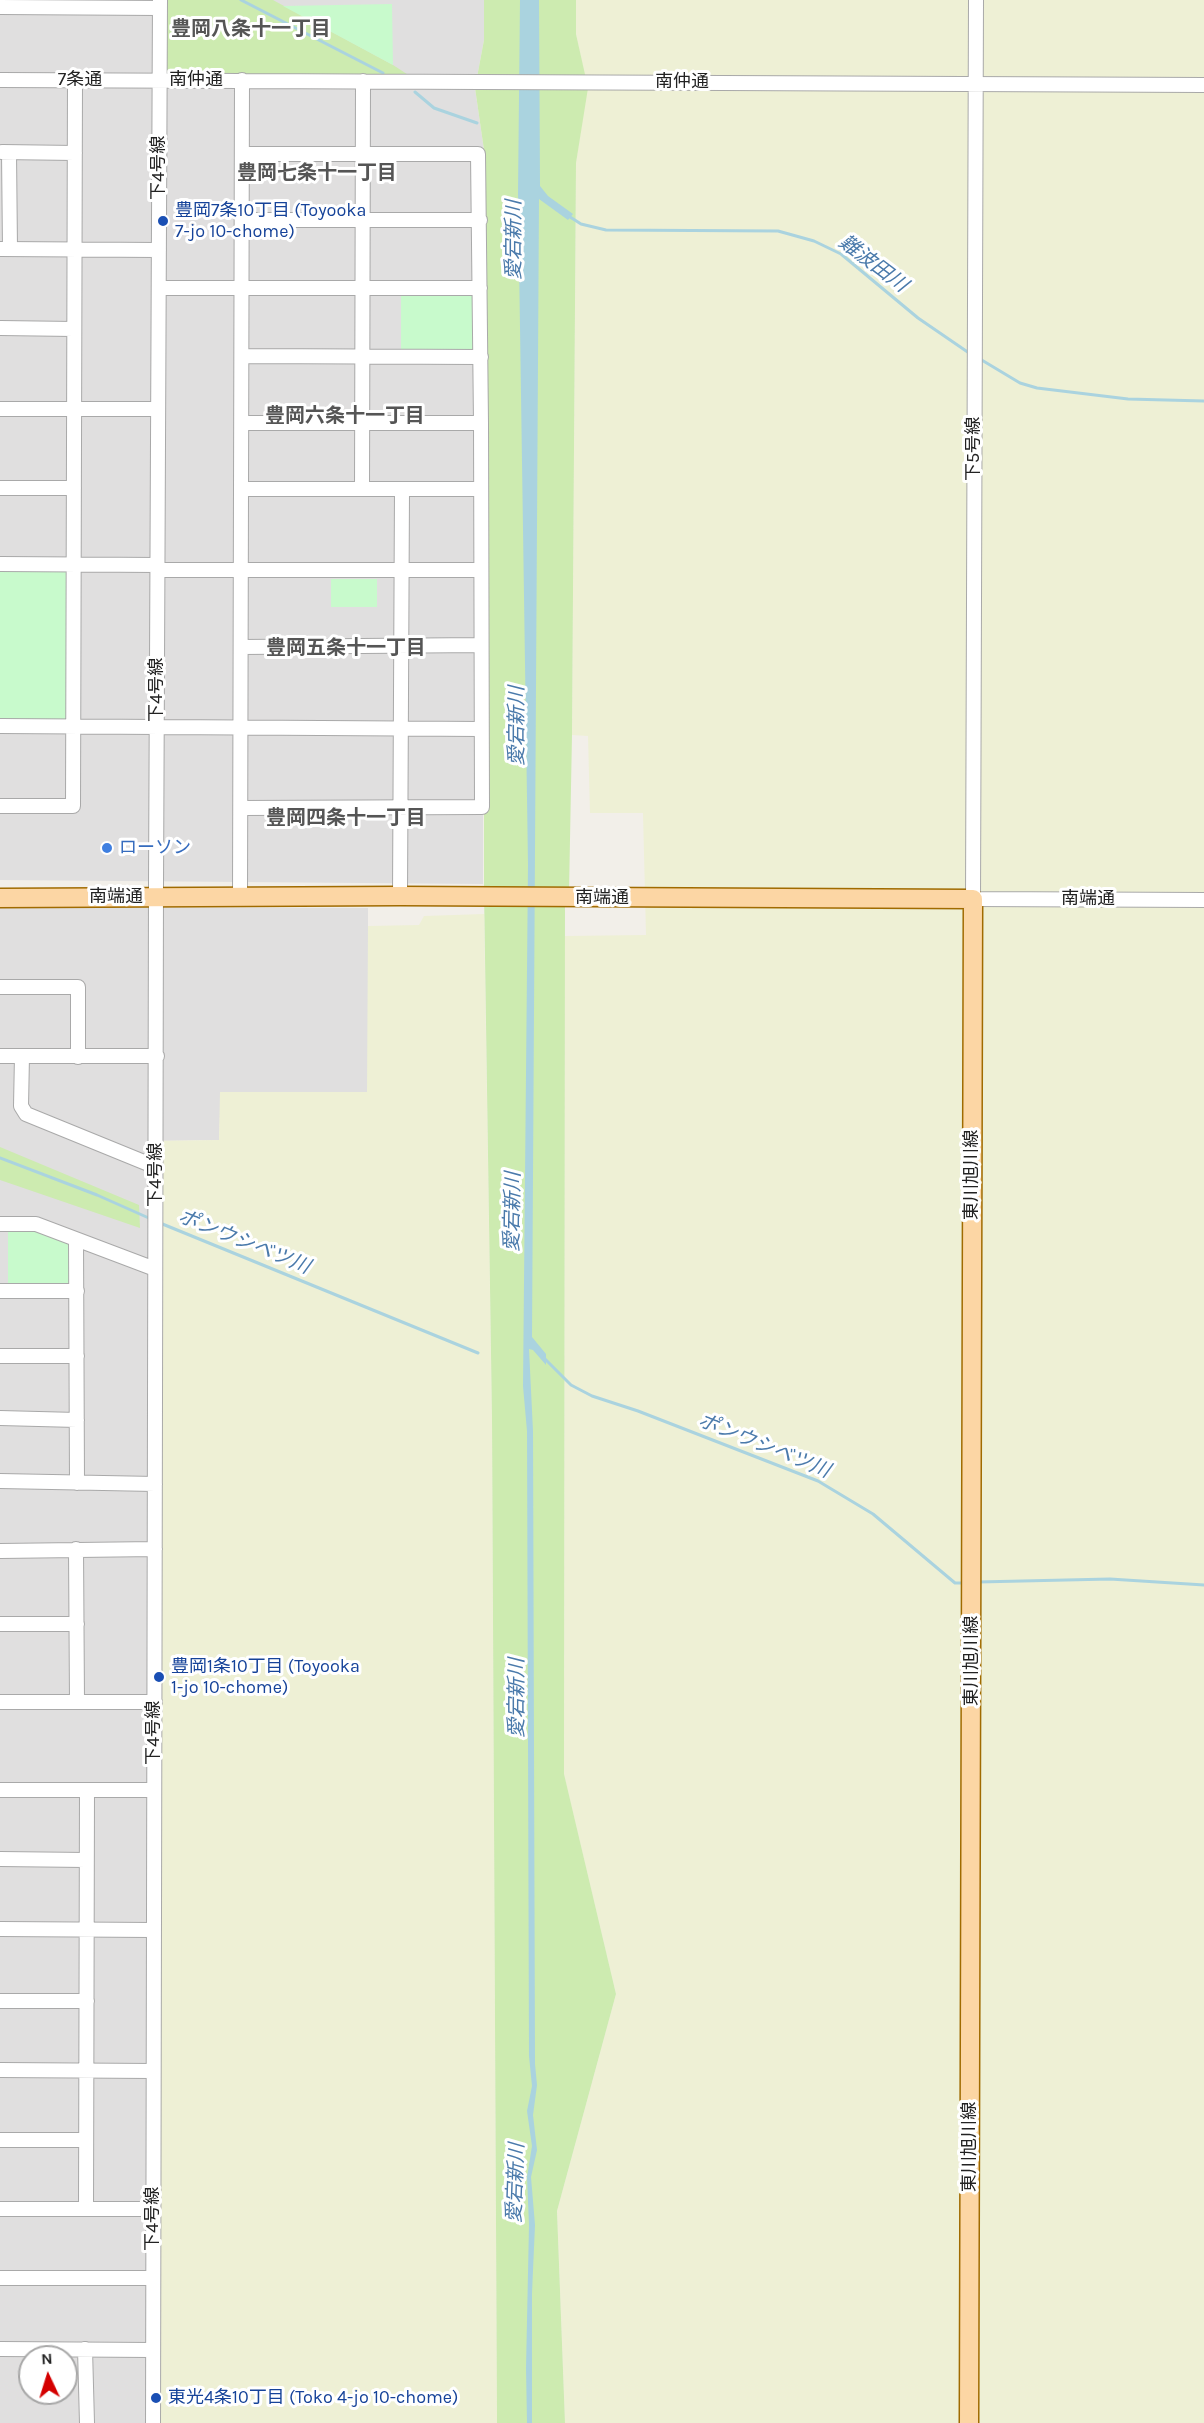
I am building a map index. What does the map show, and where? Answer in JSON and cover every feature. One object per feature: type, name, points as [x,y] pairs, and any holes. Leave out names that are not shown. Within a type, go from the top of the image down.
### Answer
[{"type":"main road","name":"南端通","points":[[0,898],[400,896],[973,899]]},
{"type":"main road","name":"東川旭川線","points":[[969,2423],[973,899]]},
{"type":"street","name":"下5号線","points":[[973,899],[976,0]]},
{"type":"street","points":[[0,7],[160,4]]},
{"type":"street","name":"下4号線","points":[[153,2423],[160,4]]},
{"type":"street","name":"7条通","points":[[0,80],[159,81]]},
{"type":"street","points":[[0,806],[73,806],[75,80]]},
{"type":"street","points":[[240,896],[242,80]]},
{"type":"street","name":"南仲通","points":[[159,81],[1204,85]]},
{"type":"street","points":[[362,489],[363,81]]},
{"type":"street","points":[[75,153],[5,152],[5,249],[159,250]]},
{"type":"street","points":[[241,808],[482,807],[480,220],[477,154],[242,154]]},
{"type":"street","points":[[243,220],[480,220]]},
{"type":"street","points":[[159,288],[480,288]]},
{"type":"street","points":[[0,328],[74,329]]},
{"type":"street","points":[[242,356],[481,357]]},
{"type":"street","points":[[0,409],[158,409]]},
{"type":"street","points":[[242,423],[481,423]]},
{"type":"street","points":[[0,488],[74,488]]},
{"type":"street","points":[[242,489],[481,489]]},
{"type":"street","points":[[400,896],[402,490]]},
{"type":"street","points":[[0,564],[74,564],[158,568],[481,570]]},
{"type":"street","points":[[242,648],[481,645]]},
{"type":"street","points":[[0,726],[481,729]]},
{"type":"street","name":"南端通","points":[[973,899],[1204,900]]},
{"type":"street","points":[[0,987],[78,987],[78,1057]]},
{"type":"street","points":[[0,1056],[156,1056]]},
{"type":"street","points":[[22,1056],[21,1106],[26,1114],[156,1167]]},
{"type":"street","points":[[0,1224],[36,1224],[155,1269]]},
{"type":"street","points":[[76,1240],[77,1482]]},
{"type":"street","points":[[0,1291],[76,1291]]},
{"type":"street","points":[[0,1356],[77,1356]]},
{"type":"street","points":[[0,1418],[77,1420]]},
{"type":"street","points":[[0,1481],[155,1484]]},
{"type":"street","points":[[0,1551],[155,1549]]},
{"type":"street","points":[[76,1550],[78,1624],[76,1702]]},
{"type":"street","points":[[0,1624],[78,1624]]},
{"type":"street","points":[[0,1702],[155,1701]]},
{"type":"street","points":[[0,1790],[154,1790]]},
{"type":"street","points":[[86,2208],[87,1790]]},
{"type":"street","points":[[0,1859],[86,1860]]},
{"type":"street","points":[[0,1929],[153,1930]]},
{"type":"street","points":[[0,2001],[87,2001]]},
{"type":"street","points":[[0,2070],[153,2071]]},
{"type":"street","points":[[0,2140],[86,2140]]},
{"type":"street","points":[[0,2209],[153,2209]]},
{"type":"street","points":[[0,2278],[153,2278]]},
{"type":"street","points":[[0,2349],[152,2350]]},
{"type":"street","points":[[85,2349],[87,2423]]},
{"type":"shaded area","points":[[0,0],[484,0],[484,40],[475,88],[484,150],[483,884],[0,880]]},
{"type":"shaded area","points":[[0,907],[368,908],[368,1092],[221,1092],[219,1140],[153,1141],[148,2423],[0,2423]]},
{"type":"green space","points":[[163,0],[273,0],[413,78],[171,77],[163,70]]},
{"type":"green space","points":[[484,0],[576,0],[576,34],[588,88],[576,163],[572,735],[569,892],[565,901],[564,1774],[616,1994],[557,2211],[565,2423],[497,2423],[492,1419],[484,891],[484,150],[475,88],[484,40]]},
{"type":"green space","points":[[576,0],[1204,0],[1204,2423],[565,2423],[557,2211],[616,1994],[564,1775],[565,936],[646,935],[643,813],[590,813],[588,736],[572,735],[576,162],[587,88],[576,34]]},
{"type":"green space","points":[[392,4],[393,65],[283,6]]},
{"type":"green space","points":[[401,289],[475,289],[477,350],[473,352],[401,351]]},
{"type":"green space","points":[[0,571],[68,572],[70,721],[0,720]]},
{"type":"green space","points":[[331,579],[377,579],[377,607],[331,607]]},
{"type":"green space","points":[[484,914],[492,1419],[497,2423],[159,2423],[152,1141],[219,1140],[220,1092],[367,1092],[368,926],[419,925],[424,916]]},
{"type":"green space","points":[[0,1147],[139,1205],[140,1228],[0,1180]]},
{"type":"green space","points":[[34,1227],[71,1240],[71,1286],[8,1286],[8,1228]]},
{"type":"water","points":[[520,0],[539,0],[540,186],[548,196],[573,214],[568,220],[539,199],[532,1337],[546,1354],[546,1365],[533,1350],[529,1349],[533,1431],[535,2064],[537,2085],[533,2115],[537,2150],[531,2177],[535,2225],[532,2293],[532,2423],[527,2423],[526,2368],[529,2225],[527,2177],[532,2146],[527,2111],[532,2086],[529,2056],[527,1431],[523,1386],[528,865],[518,193]]},
{"type":"waterway","name":"難波田川","points":[[241,0],[383,73]]},
{"type":"waterway","name":"難波田川","points":[[415,92],[434,108],[477,123]]},
{"type":"waterway","name":"難波田川","points":[[567,215],[581,224],[606,230],[778,231],[814,241],[841,254],[918,318],[972,355]]},
{"type":"waterway","name":"難波田川","points":[[980,359],[1020,383],[1037,388],[1128,399],[1204,401]]},
{"type":"waterway","name":"ポンウシベツ川","points":[[0,1158],[97,1195],[151,1219]]},
{"type":"waterway","name":"ポンウシベツ川","points":[[160,1223],[478,1353]]},
{"type":"waterway","name":"ポンウシベツ川","points":[[544,1358],[571,1385],[592,1396],[638,1411],[818,1481],[873,1514],[955,1583],[965,1583]]},
{"type":"waterway","name":"ポンウシベツ川","points":[[978,1582],[1110,1579],[1204,1585]]},
{"type":"place","name":"豊岡7条10丁目 (Toyooka 7-jo 10-chome)","points":[[163,221]]},
{"type":"place","name":"ローソン","points":[[107,848]]},
{"type":"place","name":"豊岡1条10丁目 (Toyooka 1-jo 10-chome)","points":[[159,1677]]},
{"type":"place","name":"東光4条10丁目 (Toko 4-jo 10-chome)","points":[[156,2398]]},
{"type":"district","name":"豊岡八条十一丁目","points":[[251,29]]},
{"type":"district","name":"豊岡七条十一丁目","points":[[317,173]]},
{"type":"district","name":"豊岡六条十一丁目","points":[[345,416]]},
{"type":"district","name":"豊岡五条十一丁目","points":[[346,648]]},
{"type":"district","name":"豊岡四条十一丁目","points":[[346,818]]},
{"type":"water label","name":"愛宕新川","points":[[514,240]]},
{"type":"water label","name":"愛宕新川","points":[[517,726]]},
{"type":"water label","name":"愛宕新川","points":[[513,1212]]},
{"type":"water label","name":"愛宕新川","points":[[517,1698]]},
{"type":"water label","name":"愛宕新川","points":[[516,2183]]}]
